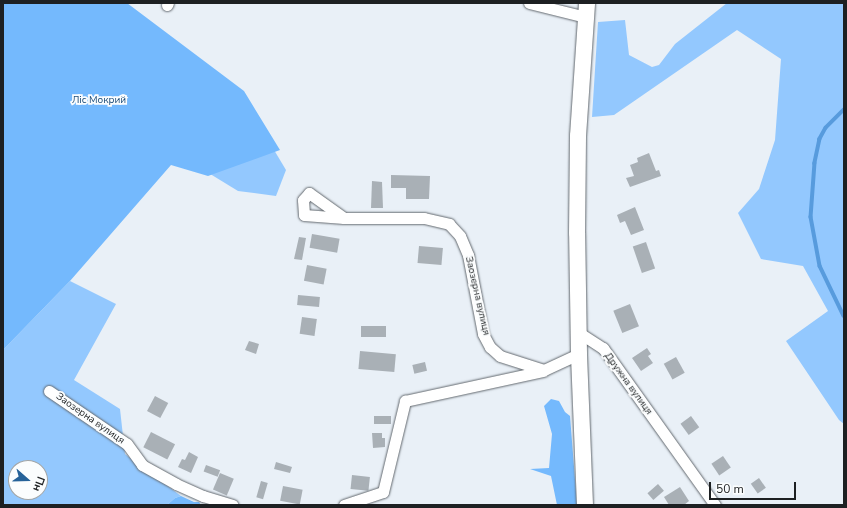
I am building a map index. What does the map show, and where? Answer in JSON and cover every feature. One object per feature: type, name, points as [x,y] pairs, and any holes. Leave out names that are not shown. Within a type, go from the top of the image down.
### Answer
[{"type":"main road","points":[[585,505],[578,332],[578,136],[586,10]]},
{"type":"street","points":[[529,3],[586,10]]},
{"type":"street","name":"Заозерна вулиця","points":[[344,218],[424,218],[449,224],[460,236],[468,255],[483,334],[490,347],[500,356],[544,370]]},
{"type":"street","name":"Дружна вулиця","points":[[578,332],[603,348],[715,505]]},
{"type":"street","points":[[344,505],[383,492],[405,401],[544,370],[579,354]]},
{"type":"street","name":"Заозерна вулиця","points":[[49,391],[127,444],[142,465],[176,484],[203,496],[233,505]]},
{"type":"shaded area","points":[[727,3],[844,3],[844,424],[839,420],[786,341],[828,311],[803,266],[761,259],[738,213],[759,189],[775,140],[781,59],[737,30],[614,115],[592,117],[598,22],[625,20],[629,55],[652,67],[659,65],[675,44]]},
{"type":"shaded area","points":[[249,108],[286,170],[276,196],[238,191],[171,150]]},
{"type":"shaded area","points":[[70,281],[116,304],[74,380],[120,409],[125,454],[181,496],[175,498],[167,505],[3,505],[3,350]]},
{"type":"green space","name":"Ліс Мокрий","points":[[3,3],[127,3],[244,91],[280,150],[208,176],[171,165],[70,281],[3,350]]},
{"type":"green space","points":[[551,399],[559,401],[565,412],[570,416],[577,505],[557,505],[551,476],[530,469],[549,468],[552,434],[544,406]]},
{"type":"green space","points":[[181,496],[194,502],[199,502],[201,505],[167,505],[175,498]]},
{"type":"building","points":[[649,153],[656,171],[659,170],[661,176],[630,187],[626,178],[634,176],[630,165],[638,162],[637,158]]},
{"type":"building","points":[[391,175],[430,176],[429,199],[406,199],[406,188],[391,188]]},
{"type":"building","points":[[372,181],[382,182],[383,208],[371,208]]},
{"type":"building","points":[[635,207],[644,230],[631,235],[625,221],[620,223],[617,215]]},
{"type":"building","points":[[312,234],[340,239],[337,253],[310,248]]},
{"type":"building","points":[[299,237],[306,238],[302,260],[294,259]]},
{"type":"building","points":[[646,242],[655,268],[642,273],[633,247]]},
{"type":"building","points":[[419,246],[443,248],[441,265],[418,263]]},
{"type":"building","points":[[307,265],[327,269],[324,285],[304,281]]},
{"type":"building","points":[[298,295],[320,297],[319,307],[297,305]]},
{"type":"building","points":[[630,304],[639,326],[622,333],[613,311]]},
{"type":"building","points":[[302,317],[317,319],[314,336],[300,334]]},
{"type":"building","points":[[361,326],[386,326],[386,337],[361,337]]},
{"type":"building","points":[[249,341],[259,344],[256,354],[245,350]]},
{"type":"building","points":[[647,348],[651,354],[648,356],[653,363],[641,371],[632,358]]},
{"type":"building","points":[[360,351],[396,354],[394,372],[358,369]]},
{"type":"building","points":[[676,357],[685,373],[672,380],[664,364]]},
{"type":"building","points":[[425,362],[427,371],[414,374],[412,365]]},
{"type":"building","points":[[155,396],[168,403],[160,418],[147,411]]},
{"type":"building","points":[[374,416],[391,416],[391,424],[374,424]]},
{"type":"building","points":[[691,416],[699,427],[689,435],[680,424]]},
{"type":"building","points":[[151,432],[175,444],[167,459],[143,447]]},
{"type":"building","points":[[372,433],[382,433],[382,438],[385,438],[385,447],[373,448]]},
{"type":"building","points":[[189,452],[198,457],[191,473],[178,467],[182,459],[185,460]]},
{"type":"building","points":[[723,456],[731,468],[719,475],[711,464]]},
{"type":"building","points":[[276,462],[292,467],[290,473],[274,469]]},
{"type":"building","points":[[206,465],[220,470],[218,477],[204,472]]},
{"type":"building","points":[[220,473],[234,479],[227,495],[213,490]]},
{"type":"building","points":[[352,475],[370,477],[368,491],[351,489]]},
{"type":"building","points":[[759,478],[766,488],[758,494],[751,484]]},
{"type":"building","points":[[261,481],[268,483],[263,499],[256,497]]},
{"type":"building","points":[[658,484],[664,491],[653,500],[647,493]]},
{"type":"building","points":[[283,486],[303,490],[300,505],[280,501]]},
{"type":"building","points":[[680,487],[689,501],[684,505],[669,505],[664,497]]},
{"type":"waterway","points":[[844,110],[826,128],[820,139],[815,163],[811,217],[820,266],[844,316]]}]
